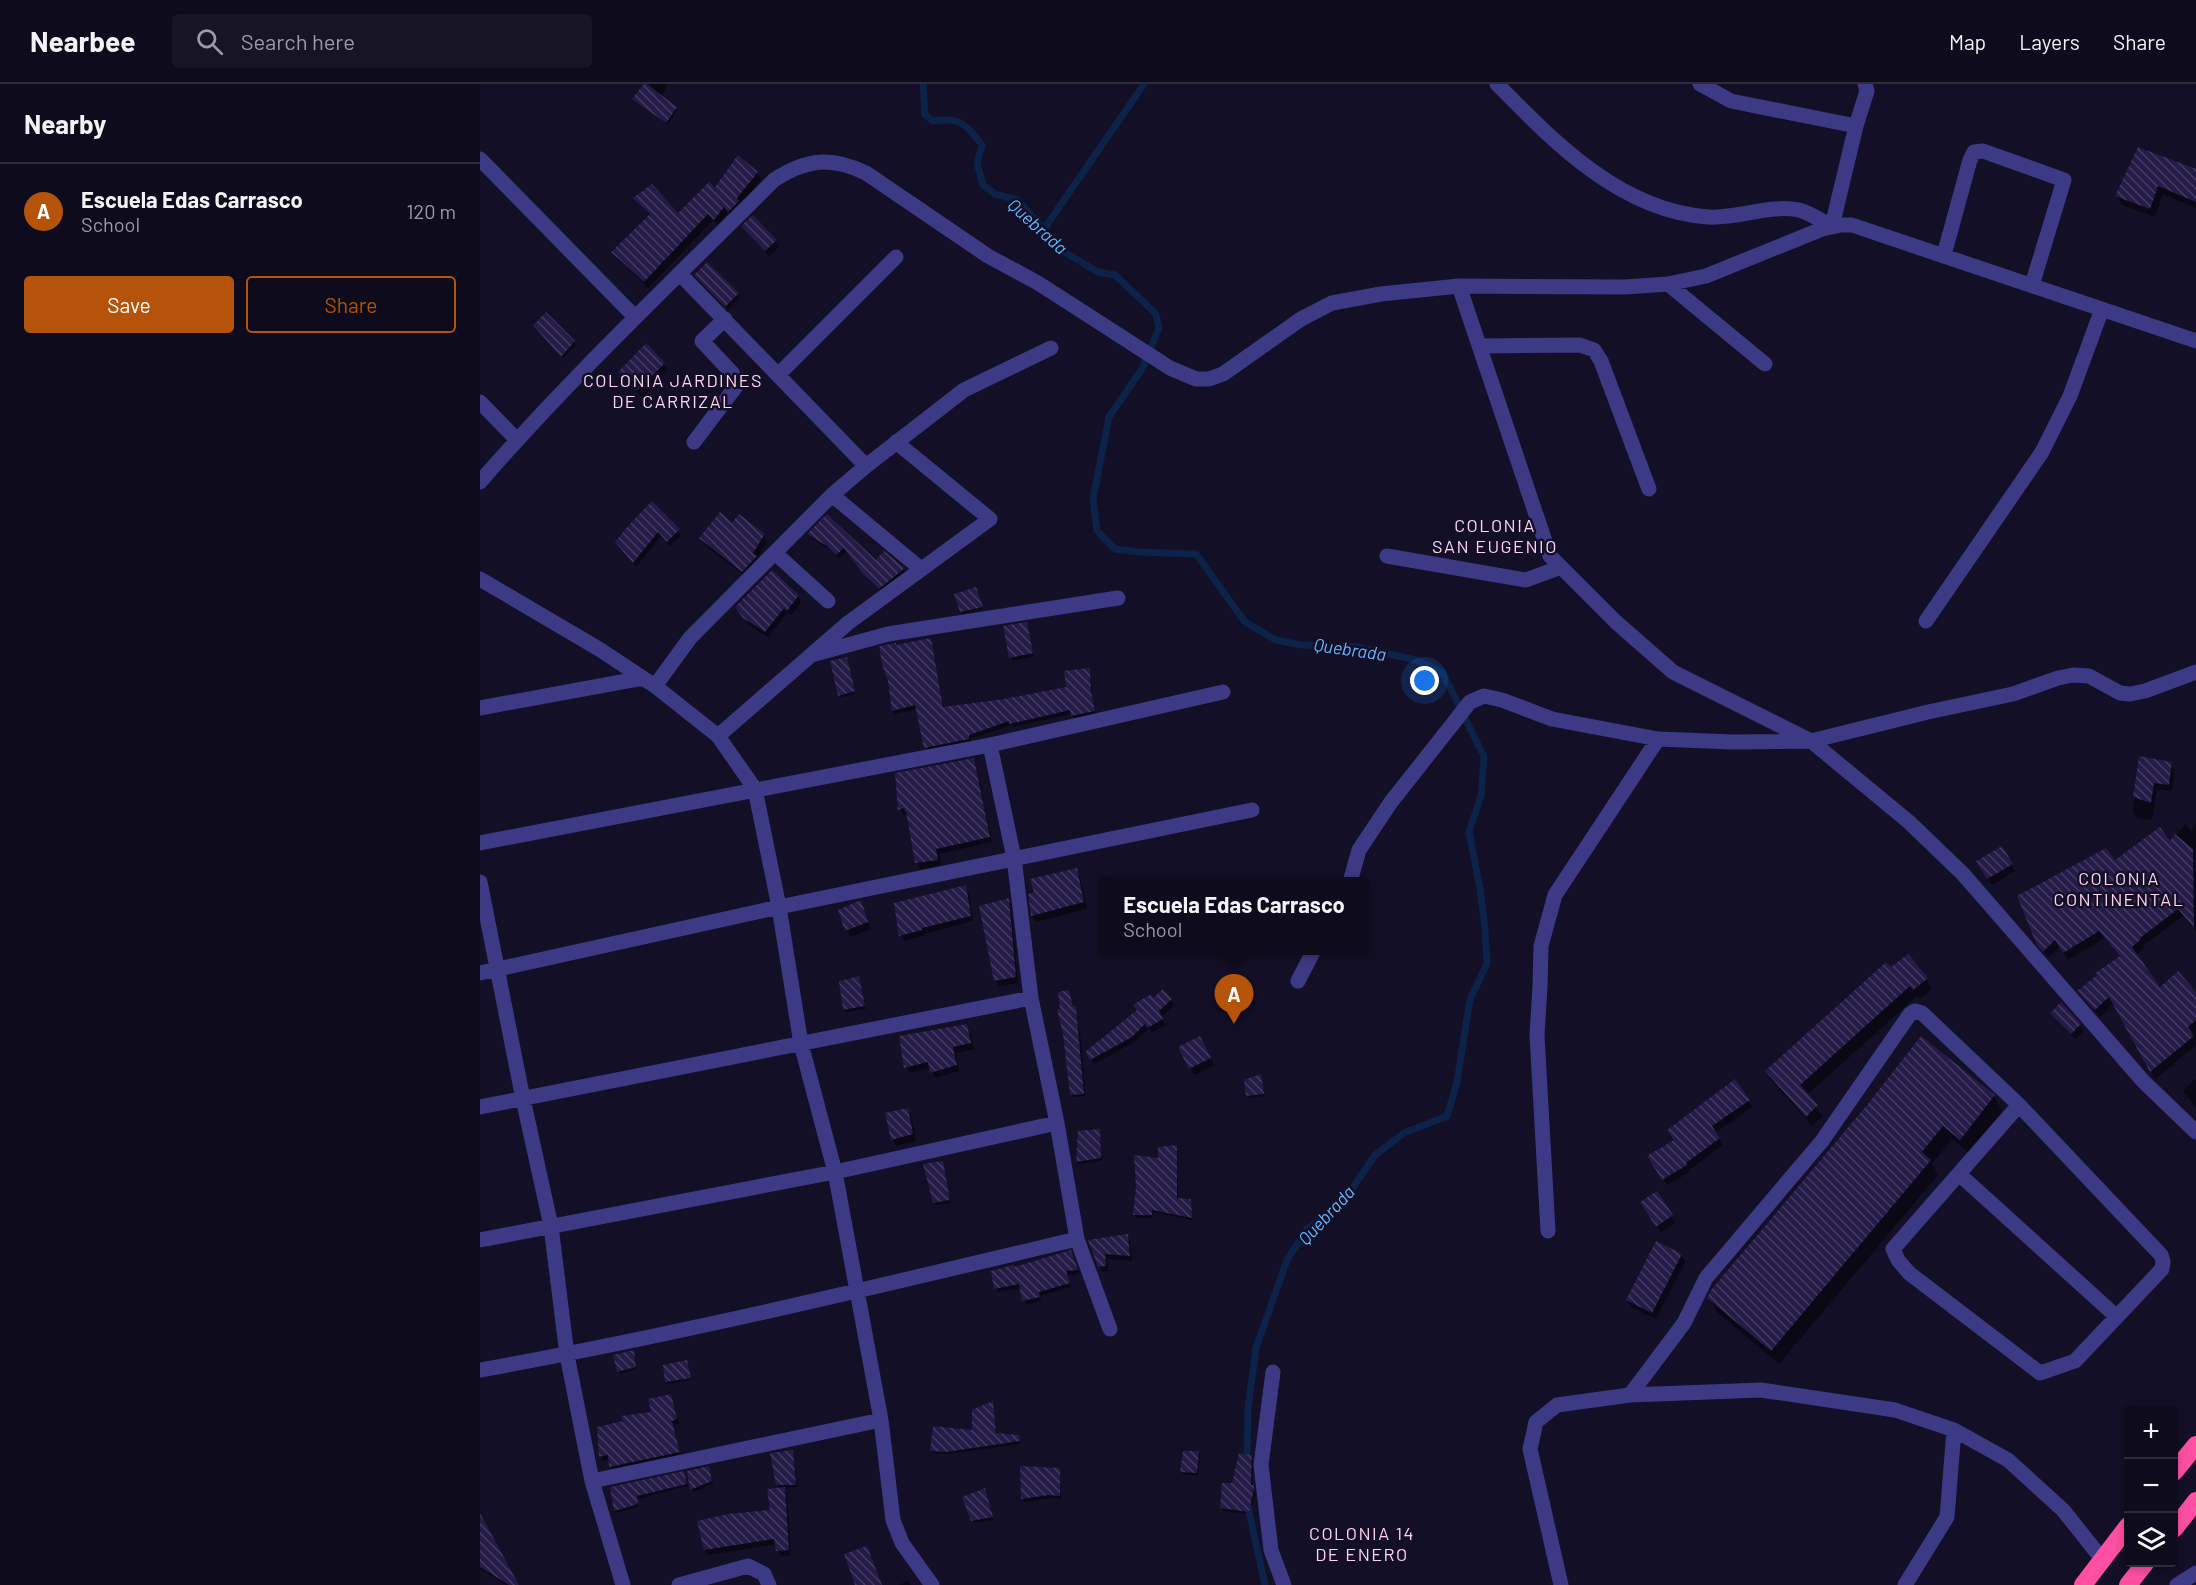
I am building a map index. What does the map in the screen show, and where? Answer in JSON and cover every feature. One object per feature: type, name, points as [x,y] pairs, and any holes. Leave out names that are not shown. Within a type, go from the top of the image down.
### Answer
[{"type":"highway","points":[[2178,1467],[2196,1445]]},
{"type":"highway","points":[[2178,1524],[2196,1501]]},
{"type":"highway","points":[[2083,1585],[2124,1531]]},
{"type":"highway","points":[[2128,1585],[2143,1567]]},
{"type":"street","points":[[1497,84],[1571,155],[1648,203],[1689,215],[1712,217],[1769,210],[1800,211],[1832,226]]},
{"type":"street","points":[[1700,84],[1731,101],[1856,126]]},
{"type":"street","points":[[1832,226],[1856,126],[1867,91],[1865,84]]},
{"type":"street","points":[[1944,255],[1970,160],[1974,152],[1983,151],[2064,180],[2032,285]]},
{"type":"street","points":[[480,159],[635,317]]},
{"type":"street","points":[[480,482],[635,317],[774,180],[790,170],[810,163],[830,162],[848,165],[866,173],[988,256],[1038,283],[1185,376],[1209,379],[1223,374],[1301,318],[1332,303],[1381,294],[1460,286],[1625,287],[1668,284],[1706,276],[1832,226],[1852,225],[2196,341]]},
{"type":"street","points":[[779,374],[896,257]]},
{"type":"street","points":[[680,274],[866,466]]},
{"type":"street","points":[[1668,284],[1765,364]]},
{"type":"street","points":[[1460,286],[1550,556],[1616,622],[1673,672],[1811,741],[1909,822],[1964,873],[2143,1081],[2196,1132]]},
{"type":"street","points":[[1926,621],[2042,452],[2070,396],[2102,309]]},
{"type":"street","points":[[694,442],[737,386],[732,373],[702,341],[725,320]]},
{"type":"street","points":[[1479,345],[1580,345],[1594,350],[1601,361],[1649,489]]},
{"type":"street","points":[[480,708],[649,682],[832,495],[866,466],[964,390],[1051,348]]},
{"type":"street","points":[[480,402],[517,440]]},
{"type":"street","points":[[717,736],[848,623],[990,519],[896,442]]},
{"type":"street","points":[[832,495],[921,569]]},
{"type":"street","points":[[775,553],[828,601]]},
{"type":"street","points":[[1387,556],[1526,580],[1561,567]]},
{"type":"street","points":[[480,579],[599,649],[649,682],[717,736],[755,789],[779,907],[801,1044],[835,1172],[881,1420],[893,1520],[902,1543],[932,1585]]},
{"type":"street","points":[[809,656],[888,634],[1118,598]]},
{"type":"street","points":[[1351,877],[1359,850],[1391,802],[1470,702],[1484,696],[1552,718],[1658,739],[1733,742],[1811,741],[2013,694],[2073,675],[2089,676],[2120,693],[2130,694],[2145,691],[2196,672]]},
{"type":"street","points":[[480,843],[990,745],[1223,692]]},
{"type":"street","points":[[1548,1231],[1537,1035],[1541,946],[1555,895],[1658,739]]},
{"type":"street","points":[[990,745],[1014,858],[1031,998],[1057,1123],[1077,1239],[1110,1329]]},
{"type":"street","points":[[480,973],[779,907],[1252,810]]},
{"type":"street","points":[[480,882],[551,1226],[567,1354],[592,1481],[623,1585]]},
{"type":"street","points":[[1298,981],[1312,955]]},
{"type":"street","points":[[480,1107],[1031,998]]},
{"type":"street","points":[[1630,1395],[1684,1323],[1706,1278],[1822,1141],[1910,1014],[1915,1011],[1922,1013],[2019,1105],[2161,1255],[2162,1269],[2075,1361],[2040,1372],[1909,1273],[1898,1260],[1893,1249],[2019,1105]]},
{"type":"street","points":[[480,1240],[835,1172],[1057,1123]]},
{"type":"street","points":[[1959,1174],[2117,1317]]},
{"type":"street","points":[[480,1370],[567,1354],[856,1292],[1077,1239]]},
{"type":"street","points":[[1274,1372],[1261,1465],[1271,1550],[1284,1585]]},
{"type":"street","points":[[1561,1585],[1530,1449],[1536,1422],[1557,1405],[1630,1395],[1761,1390],[1895,1410],[1954,1430],[2008,1460],[2063,1510],[2102,1559]]},
{"type":"street","points":[[592,1481],[881,1420]]},
{"type":"street","points":[[1905,1585],[1947,1517],[1954,1430]]},
{"type":"street","points":[[679,1585],[748,1566],[764,1574],[769,1585]]},
{"type":"street","points":[[2177,1585],[2196,1573]]},
{"type":"building","points":[[644,84],[677,107],[666,123],[632,99]]},
{"type":"building","points":[[2138,147],[2196,169],[2196,202],[2158,186],[2150,209],[2115,196]]},
{"type":"building","points":[[738,155],[758,172],[737,198],[739,201],[728,212],[724,207],[714,220],[708,214],[644,282],[611,252],[650,214],[633,198],[652,184],[678,213],[709,182],[715,187]]},
{"type":"building","points":[[753,215],[777,240],[765,251],[741,226]]},
{"type":"building","points":[[707,262],[739,293],[725,307],[694,275]]},
{"type":"building","points":[[546,312],[575,341],[561,357],[533,325]]},
{"type":"building","points":[[646,343],[665,363],[637,391],[618,372]]},
{"type":"building","points":[[652,501],[680,529],[667,542],[658,532],[633,563],[615,542]]},
{"type":"building","points":[[720,512],[732,523],[739,514],[765,534],[753,553],[757,556],[742,572],[699,538]]},
{"type":"building","points":[[827,514],[876,560],[884,551],[905,568],[879,589],[863,574],[844,548],[836,555],[827,546],[807,534]]},
{"type":"building","points":[[772,570],[799,595],[787,611],[784,608],[765,632],[743,618],[735,607]]},
{"type":"building","points":[[976,587],[983,607],[960,612],[954,594]]},
{"type":"building","points":[[1027,622],[1033,653],[1009,658],[1003,626]]},
{"type":"building","points":[[931,638],[943,707],[1004,699],[1066,687],[1064,671],[1090,668],[1095,711],[1071,716],[1070,710],[1009,724],[1009,721],[969,735],[969,739],[924,748],[915,705],[892,711],[888,681],[879,646]]},
{"type":"building","points":[[847,657],[855,691],[838,696],[830,661]]},
{"type":"building","points":[[2139,756],[2172,762],[2169,785],[2154,783],[2151,803],[2133,797]]},
{"type":"building","points":[[974,758],[990,837],[936,849],[938,860],[915,863],[906,811],[904,808],[898,810],[895,773]]},
{"type":"building","points":[[2160,827],[2170,841],[2175,834],[2193,849],[2194,928],[2178,909],[2140,938],[2132,947],[2160,987],[2178,971],[2196,992],[2196,1020],[2188,1027],[2194,1036],[2150,1072],[2109,997],[2095,1010],[2077,991],[2097,975],[2095,973],[2120,956],[2099,931],[2063,953],[2055,940],[2043,952],[2037,945],[2017,896],[2106,848],[2115,860]]},
{"type":"building","points":[[2002,846],[2013,864],[1987,879],[1976,861]]},
{"type":"building","points":[[1077,868],[1084,902],[1031,916],[1028,894],[1034,892],[1030,879]]},
{"type":"building","points":[[966,885],[971,916],[899,936],[894,903]]},
{"type":"building","points":[[1009,898],[1016,977],[994,981],[979,906]]},
{"type":"building","points":[[861,900],[868,922],[845,931],[838,910]]},
{"type":"building","points":[[1908,954],[1928,978],[1913,990],[1910,986],[1800,1085],[1818,1105],[1806,1117],[1765,1071],[1886,962],[1891,967]]},
{"type":"building","points":[[859,976],[865,1006],[843,1010],[839,981]]},
{"type":"building","points":[[1163,989],[1172,999],[1159,1011],[1163,1019],[1147,1028],[1145,1024],[1132,1037],[1090,1060],[1085,1052],[1137,1010],[1133,1005],[1151,994],[1153,998]]},
{"type":"building","points":[[1069,990],[1073,1007],[1076,1007],[1084,1094],[1070,1095],[1063,1034],[1057,1009],[1060,1009],[1058,992]]},
{"type":"building","points":[[2061,1002],[2081,1024],[2071,1034],[2050,1013]]},
{"type":"building","points":[[967,1024],[971,1043],[953,1047],[957,1065],[930,1073],[928,1062],[904,1068],[899,1036]]},
{"type":"building","points":[[1200,1036],[1211,1058],[1189,1069],[1178,1047]]},
{"type":"building","points":[[1921,1036],[1995,1095],[1960,1140],[1943,1126],[1922,1152],[1931,1160],[1771,1351],[1707,1298],[1711,1290],[1867,1105]]},
{"type":"building","points":[[1261,1074],[1264,1094],[1246,1096],[1244,1080]]},
{"type":"building","points":[[1735,1079],[1750,1100],[1712,1126],[1720,1138],[1686,1163],[1687,1165],[1662,1180],[1647,1156],[1674,1140],[1667,1130]]},
{"type":"building","points":[[908,1108],[913,1134],[891,1140],[885,1113]]},
{"type":"building","points":[[1100,1129],[1101,1158],[1076,1162],[1078,1131]]},
{"type":"building","points":[[1177,1145],[1177,1198],[1191,1199],[1192,1218],[1152,1210],[1152,1215],[1133,1215],[1136,1186],[1134,1155],[1158,1158],[1158,1147]]},
{"type":"building","points":[[943,1161],[950,1200],[933,1203],[923,1164]]},
{"type":"building","points":[[1657,1191],[1673,1215],[1656,1227],[1640,1202]]},
{"type":"building","points":[[1128,1234],[1130,1256],[1105,1254],[1106,1266],[1098,1267],[1088,1240]]},
{"type":"building","points":[[1656,1241],[1682,1254],[1652,1313],[1626,1300]]},
{"type":"building","points":[[1071,1250],[1078,1270],[1066,1271],[1070,1283],[1039,1292],[1040,1297],[1022,1301],[1019,1284],[994,1289],[991,1271],[1013,1265],[1014,1267]]},
{"type":"building","points":[[634,1350],[636,1367],[617,1372],[613,1355]]},
{"type":"building","points":[[687,1360],[691,1378],[665,1382],[663,1365]]},
{"type":"building","points":[[671,1394],[677,1419],[672,1421],[680,1452],[609,1467],[608,1455],[599,1457],[597,1427],[623,1421],[621,1416],[651,1412],[648,1399]]},
{"type":"building","points":[[993,1401],[996,1433],[1019,1435],[1020,1441],[946,1452],[930,1451],[933,1426],[972,1430],[972,1410]]},
{"type":"building","points":[[793,1450],[796,1485],[776,1485],[770,1453]]},
{"type":"building","points":[[1183,1451],[1199,1451],[1197,1473],[1180,1472]]},
{"type":"building","points":[[1239,1453],[1252,1455],[1251,1485],[1254,1485],[1254,1489],[1249,1512],[1220,1508],[1222,1483],[1232,1483]]},
{"type":"building","points":[[709,1466],[712,1481],[690,1490],[687,1471]]},
{"type":"building","points":[[1020,1466],[1060,1468],[1060,1496],[1049,1495],[1021,1499]]},
{"type":"building","points":[[684,1471],[687,1484],[637,1496],[638,1504],[614,1511],[610,1487]]},
{"type":"building","points":[[785,1487],[789,1550],[776,1551],[774,1539],[704,1550],[697,1521],[728,1514],[770,1510],[767,1489]]},
{"type":"building","points":[[985,1488],[993,1517],[971,1521],[962,1497]]},
{"type":"building","points":[[480,1513],[519,1585],[509,1585],[480,1567]]},
{"type":"building","points":[[867,1546],[882,1585],[855,1585],[844,1554]]},
{"type":"waterway","name":"Quebrada","points":[[923,84],[925,115],[933,121],[957,121],[967,127],[982,145],[977,163],[983,185],[995,194],[1017,200],[1066,253],[1098,272],[1115,275],[1156,314],[1159,328],[1142,369],[1109,417],[1093,499],[1097,531],[1115,549],[1196,554],[1245,622],[1276,640],[1302,645],[1357,647],[1416,660],[1443,673],[1484,757],[1481,796],[1469,832],[1480,888],[1487,964],[1470,999],[1457,1082],[1447,1116],[1404,1133],[1375,1155],[1343,1202],[1307,1229],[1287,1260],[1256,1348],[1248,1408],[1247,1461]]},
{"type":"waterway","points":[[1044,229],[1144,84]]},
{"type":"waterway","name":"Quebrada","points":[[1247,1502],[1265,1585]]},
{"type":"place","name":"Escuela Edas Carrasco","points":[[1234,1024]]},
{"type":"district","name":"COLONIA JARDINES DE CARRIZAL","points":[[673,390]]},
{"type":"district","name":"COLONIA SAN EUGENIO","points":[[1495,535]]},
{"type":"district","name":"COLONIA CONTINENTAL","points":[[2119,888]]},
{"type":"district","name":"COLONIA 14 DE ENERO","points":[[1362,1543]]}]
